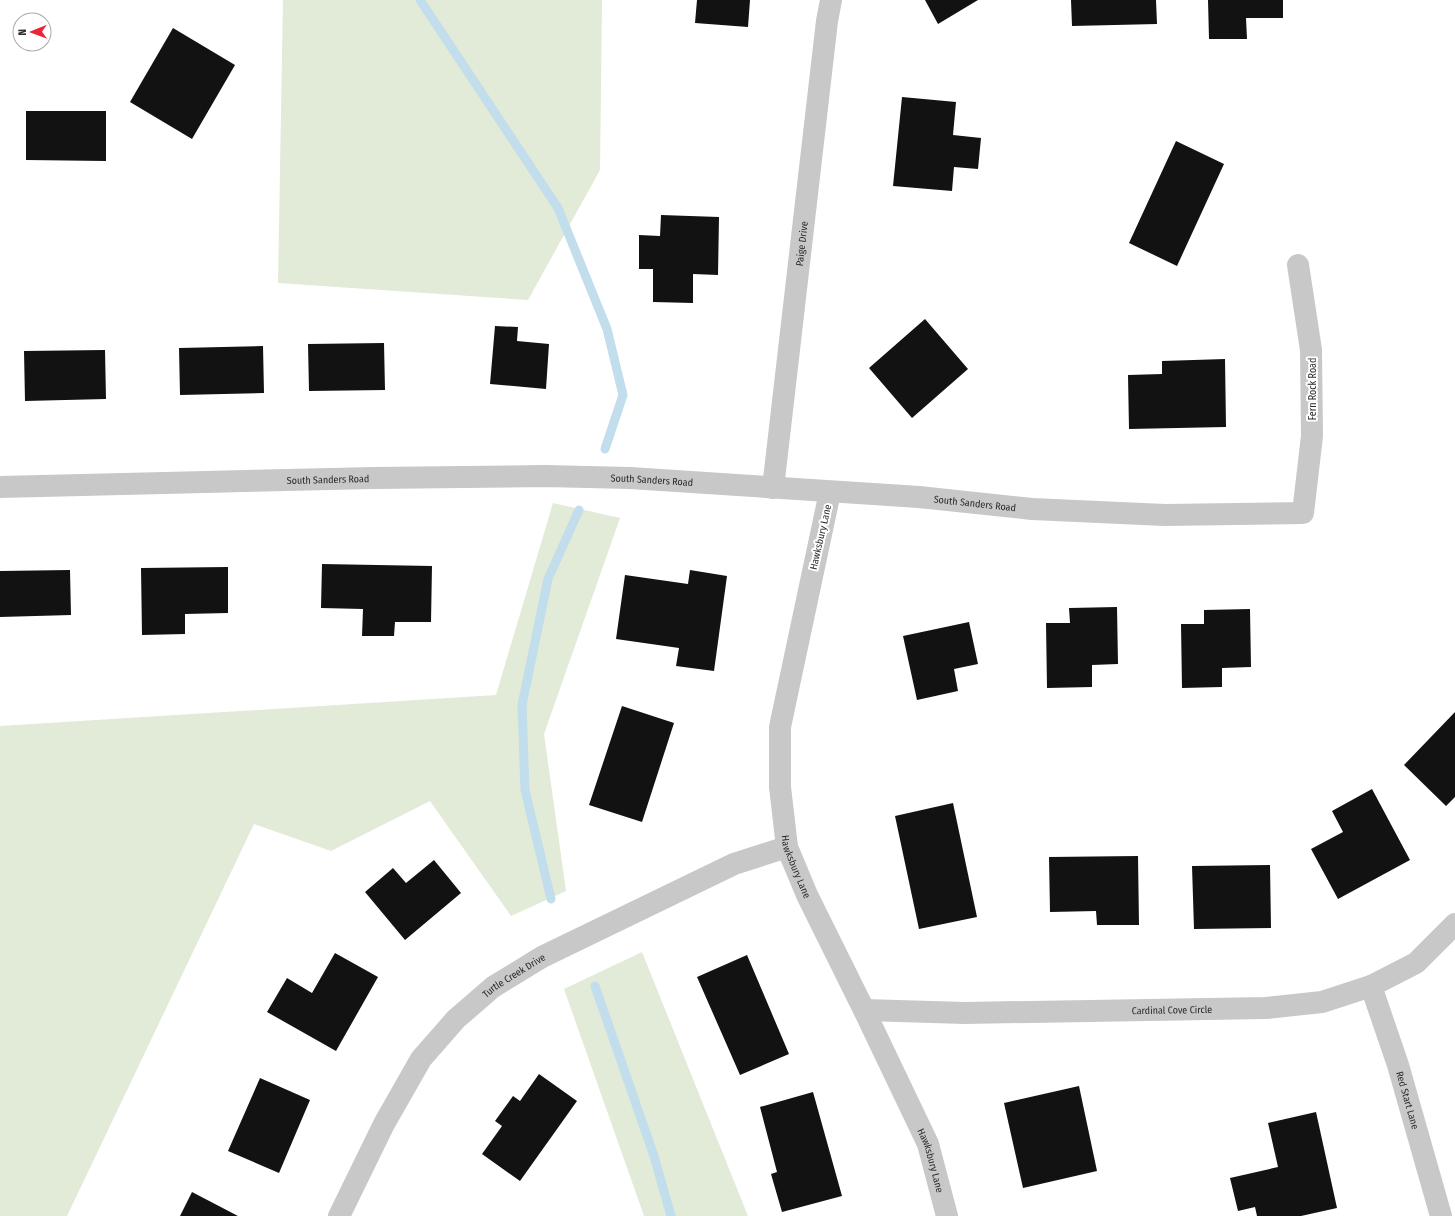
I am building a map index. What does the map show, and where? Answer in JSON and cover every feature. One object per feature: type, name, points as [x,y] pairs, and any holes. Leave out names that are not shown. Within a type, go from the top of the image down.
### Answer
[{"type":"street","name":"Paige Drive","points":[[773,488],[827,21],[831,0]]},
{"type":"street","name":"Fern Rock Road","points":[[1298,265],[1312,350],[1312,436],[1303,513]]},
{"type":"street","name":"South Sanders Road","points":[[0,487],[545,476],[630,478],[918,497],[1032,509],[1134,514],[1303,513]]},
{"type":"street","name":"Hawksbury Lane","points":[[830,492],[780,727],[780,787],[787,847],[807,895],[928,1144],[947,1216]]},
{"type":"street","name":"Turtle Creek Drive","points":[[339,1216],[384,1124],[421,1059],[456,1019],[493,987],[542,957],[734,864],[787,847]]},
{"type":"street","name":"Cardinal Cove Circle","points":[[864,1010],[964,1013],[1266,1008],[1322,1002],[1371,986],[1416,963],[1455,924]]},
{"type":"street","name":"Red Start Lane","points":[[1371,986],[1398,1065],[1441,1216]]},
{"type":"green space","points":[[283,0],[602,0],[600,170],[528,300],[278,283]]},
{"type":"green space","points":[[553,503],[620,518],[544,734],[566,891],[511,916],[430,801],[331,851],[254,824],[67,1216],[0,1216],[0,726],[496,695]]},
{"type":"green space","points":[[642,952],[748,1216],[644,1216],[564,989]]},
{"type":"building","points":[[697,0],[750,0],[748,27],[695,23]]},
{"type":"building","points":[[925,0],[978,0],[938,24]]},
{"type":"building","points":[[1071,0],[1156,0],[1157,24],[1072,26]]},
{"type":"building","points":[[1208,0],[1283,0],[1283,18],[1246,18],[1247,39],[1209,39]]},
{"type":"building","points":[[173,28],[235,65],[192,139],[130,102]]},
{"type":"building","points":[[902,97],[956,102],[953,135],[981,138],[978,169],[954,167],[952,191],[893,186]]},
{"type":"building","points":[[26,111],[106,111],[106,161],[26,160]]},
{"type":"building","points":[[1176,141],[1224,164],[1177,266],[1129,243]]},
{"type":"building","points":[[661,215],[719,217],[718,275],[693,274],[693,303],[653,302],[653,269],[639,269],[639,235],[660,236]]},
{"type":"building","points":[[925,319],[968,369],[912,418],[869,368]]},
{"type":"building","points":[[495,326],[518,327],[517,341],[549,344],[546,389],[490,384]]},
{"type":"building","points":[[384,343],[385,390],[309,391],[308,344]]},
{"type":"building","points":[[263,346],[264,393],[180,395],[179,348]]},
{"type":"building","points":[[105,350],[106,399],[25,401],[24,351]]},
{"type":"building","points":[[1225,359],[1226,427],[1129,429],[1128,375],[1162,374],[1162,361]]},
{"type":"building","points":[[322,564],[432,566],[431,622],[395,622],[394,636],[362,636],[363,609],[321,608]]},
{"type":"building","points":[[228,567],[228,613],[185,614],[185,634],[142,635],[141,568]]},
{"type":"building","points":[[70,570],[71,615],[0,617],[0,571]]},
{"type":"building","points":[[690,570],[727,576],[714,671],[676,666],[679,648],[616,639],[625,575],[688,584]]},
{"type":"building","points":[[1117,607],[1118,664],[1092,665],[1092,687],[1047,688],[1046,623],[1070,623],[1069,608]]},
{"type":"building","points":[[1250,609],[1251,667],[1222,668],[1222,687],[1182,688],[1181,624],[1204,624],[1204,610]]},
{"type":"building","points":[[969,622],[978,664],[954,669],[958,691],[917,700],[903,636]]},
{"type":"building","points":[[622,706],[674,723],[642,822],[589,805]]},
{"type":"building","points":[[1455,712],[1455,797],[1446,806],[1404,765]]},
{"type":"building","points":[[1372,789],[1410,860],[1338,899],[1311,849],[1343,832],[1332,811]]},
{"type":"building","points":[[953,803],[977,917],[919,929],[895,816]]},
{"type":"building","points":[[1138,856],[1139,925],[1097,925],[1096,911],[1050,912],[1049,857]]},
{"type":"building","points":[[434,860],[461,893],[405,940],[365,892],[393,868],[406,883]]},
{"type":"building","points":[[1270,865],[1271,928],[1194,929],[1192,866]]},
{"type":"building","points":[[335,953],[378,977],[336,1051],[267,1012],[287,978],[312,993]]},
{"type":"building","points":[[747,955],[789,1054],[740,1075],[697,977]]},
{"type":"building","points":[[539,1074],[577,1101],[520,1181],[482,1154],[502,1126],[495,1121],[513,1096],[520,1101]]},
{"type":"building","points":[[260,1078],[310,1100],[279,1173],[228,1151]]},
{"type":"building","points":[[1079,1086],[1097,1171],[1023,1188],[1004,1103]]},
{"type":"building","points":[[813,1092],[842,1196],[782,1212],[771,1174],[777,1172],[760,1107]]},
{"type":"building","points":[[1316,1112],[1337,1208],[1301,1216],[1257,1216],[1255,1207],[1238,1211],[1230,1178],[1278,1167],[1268,1123]]},
{"type":"building","points":[[192,1192],[238,1216],[180,1216]]},
{"type":"waterway","points":[[420,0],[558,208],[607,329],[623,395],[605,449]]},
{"type":"waterway","points":[[551,899],[525,790],[522,705],[548,579],[579,510]]},
{"type":"waterway","points":[[595,986],[654,1156],[671,1216]]}]
